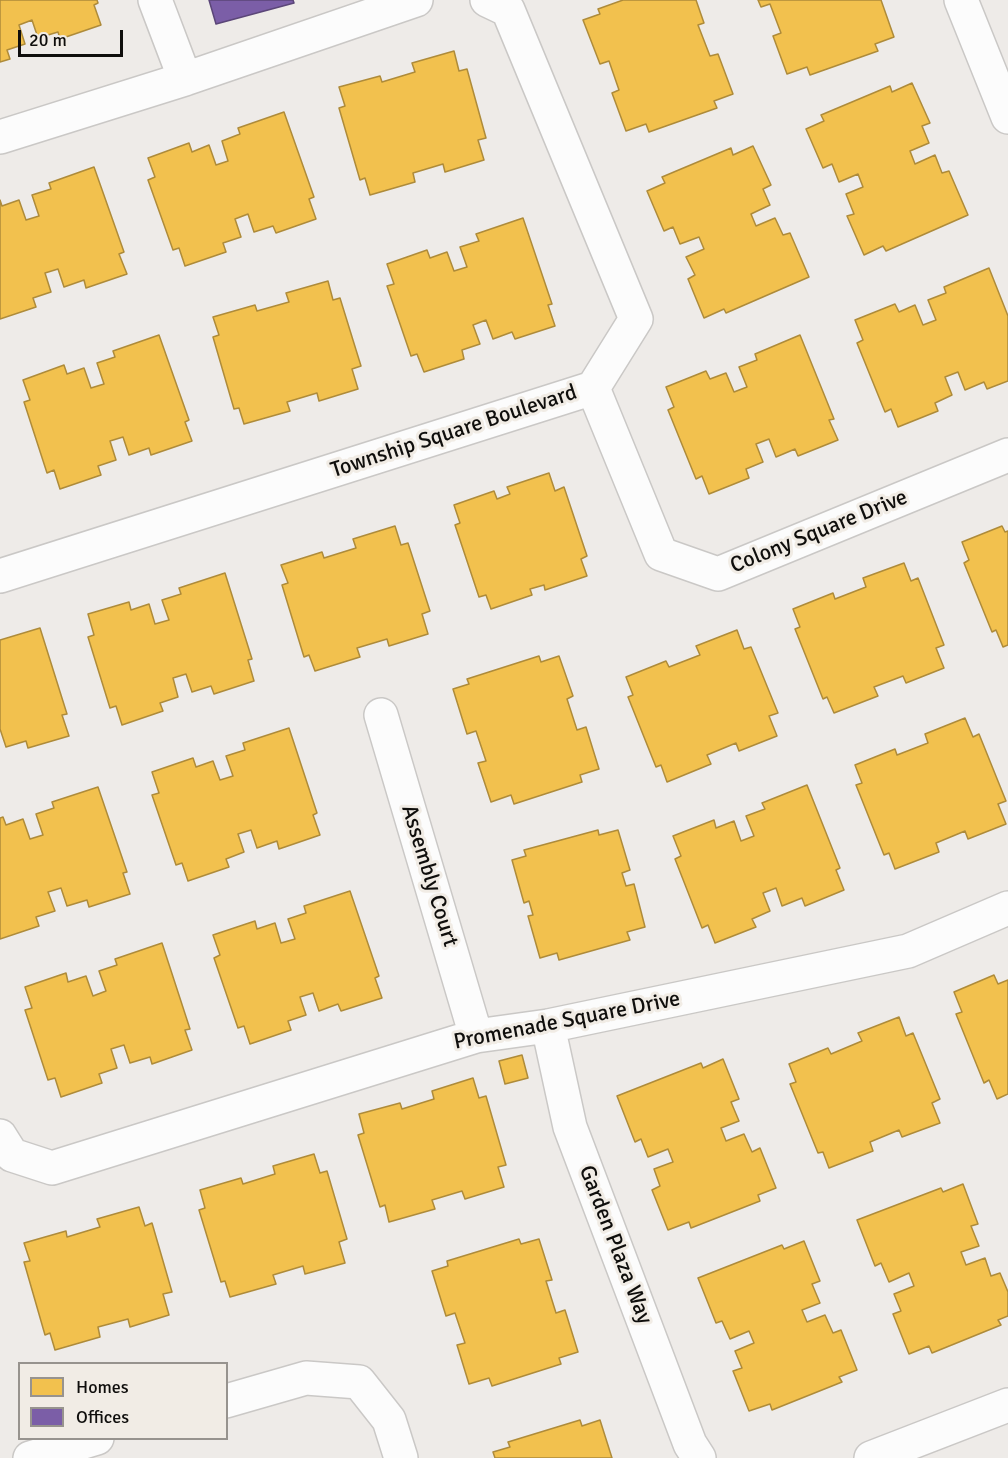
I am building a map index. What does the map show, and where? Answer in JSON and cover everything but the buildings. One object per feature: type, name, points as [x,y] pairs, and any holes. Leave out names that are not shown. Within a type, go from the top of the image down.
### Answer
[{"type":"street","points":[[155,0],[184,79]]},
{"type":"street","points":[[0,137],[184,79],[416,0]]},
{"type":"street","name":"Township Square Boulevard","points":[[0,576],[593,388],[636,319],[508,10],[487,0]]},
{"type":"street","points":[[961,0],[1008,117]]},
{"type":"street","name":"Colony Square Drive","points":[[593,388],[662,554],[717,574],[1008,455]]},
{"type":"street","name":"Assembly Court","points":[[381,715],[476,1036]]},
{"type":"street","name":"Promenade Square Drive","points":[[0,1136],[12,1155],[52,1168],[476,1036],[548,1026],[908,951],[1008,908]]},
{"type":"street","name":"Garden Plaza Way","points":[[548,1026],[570,1126],[690,1444],[699,1458]]},
{"type":"street","points":[[228,1400],[306,1377],[359,1382],[389,1420],[401,1458]]},
{"type":"street","points":[[871,1458],[1008,1404]]},
{"type":"street","points":[[30,1458],[90,1440]]}]
